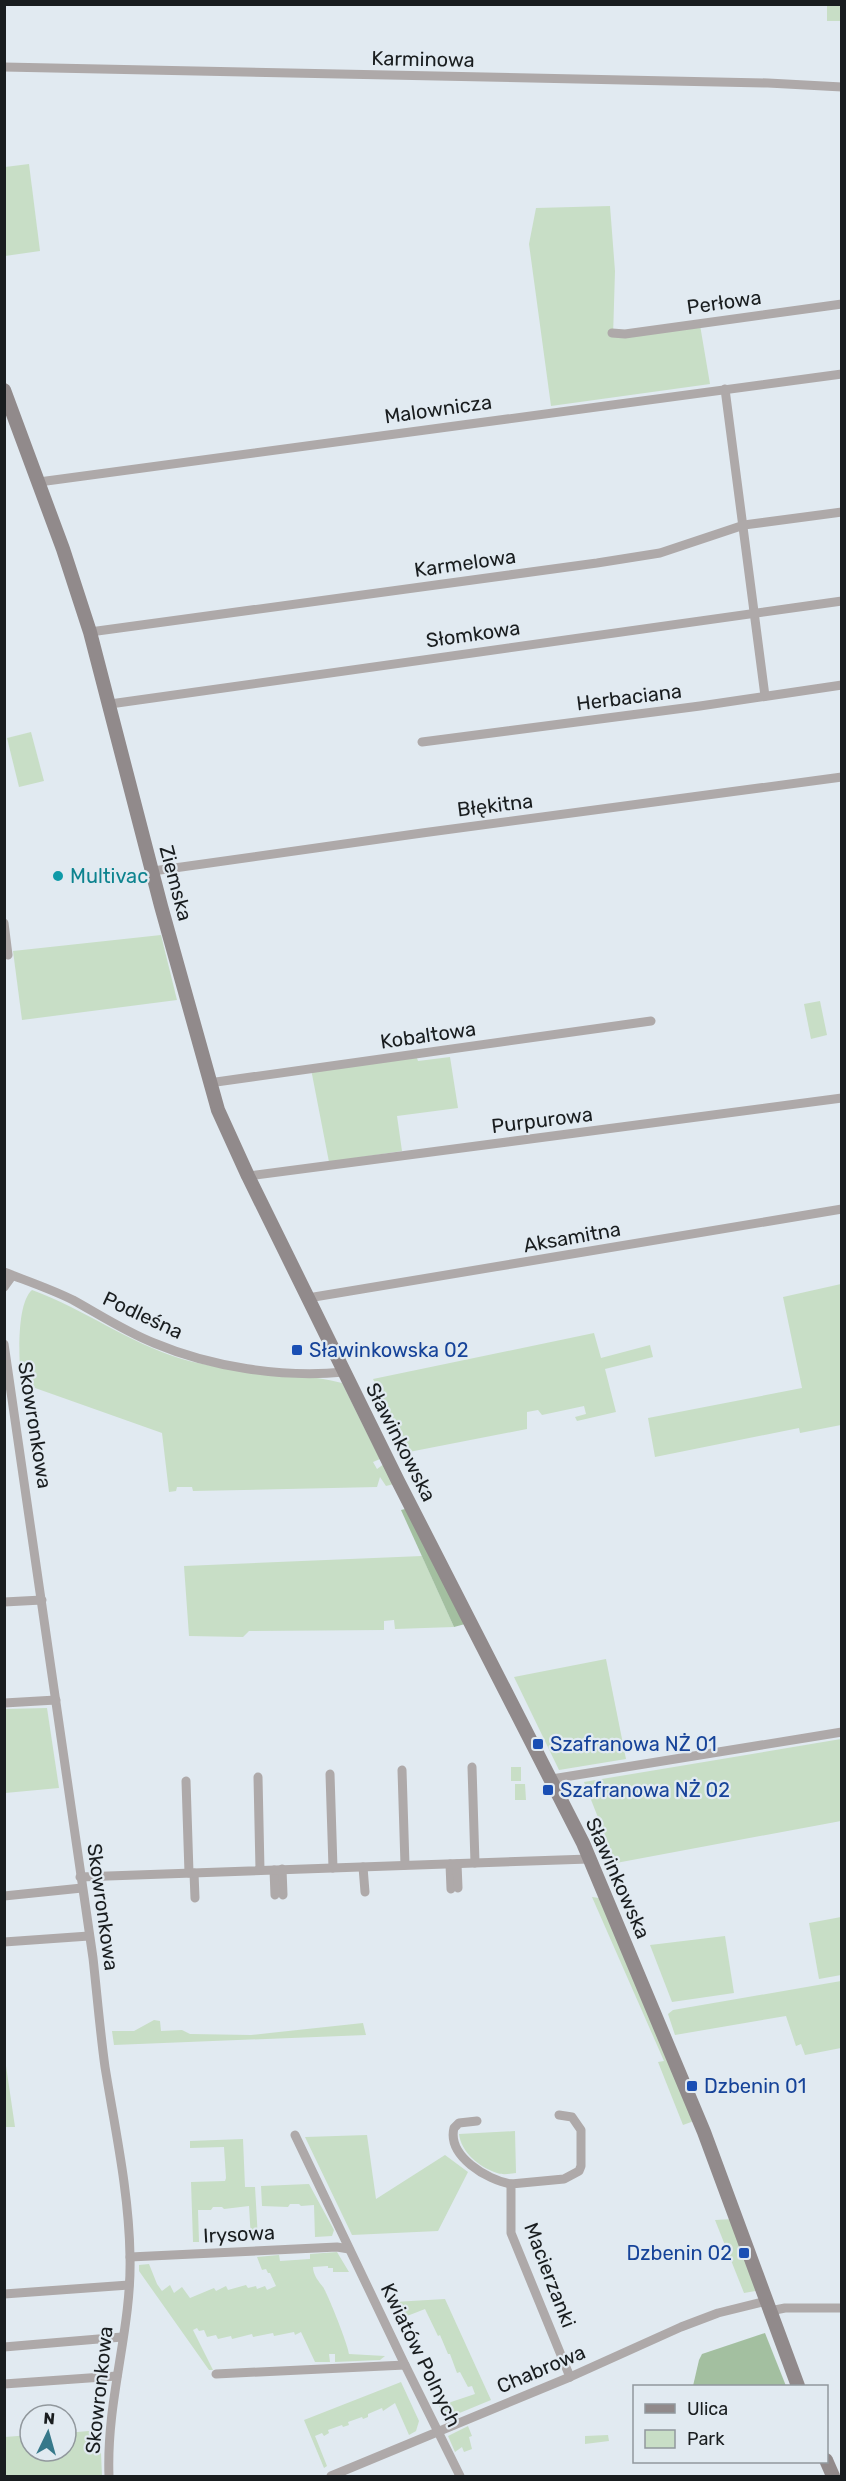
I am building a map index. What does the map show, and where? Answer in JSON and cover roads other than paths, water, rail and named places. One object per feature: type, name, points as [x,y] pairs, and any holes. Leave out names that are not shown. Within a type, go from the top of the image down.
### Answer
[{"type":"street","name":"Karminowa","points":[[4,68],[768,83],[842,87]]},
{"type":"street","name":"Perłowa","points":[[612,333],[625,334],[842,304]]},
{"type":"street","name":"Malownicza","points":[[39,482],[842,374]]},
{"type":"street","points":[[725,389],[765,696]]},
{"type":"street","name":"Ziemska","points":[[4,390],[39,482],[90,632],[209,1083],[221,1119],[344,1371]]},
{"type":"street","name":"Karmelowa","points":[[90,632],[660,553],[744,525],[842,512]]},
{"type":"street","name":"Słomkowa","points":[[110,704],[842,601]]},
{"type":"street","name":"Herbaciana","points":[[422,742],[842,685]]},
{"type":"street","name":"Błękitna","points":[[153,871],[842,777]]},
{"type":"street","points":[[4,923],[9,955]]},
{"type":"street","name":"Kobaltowa","points":[[209,1083],[651,1021]]},
{"type":"street","name":"Purpurowa","points":[[248,1176],[842,1098]]},
{"type":"street","name":"Aksamitna","points":[[309,1298],[842,1209]]},
{"type":"street","points":[[4,1287],[8,1274]]},
{"type":"street","name":"Podleśna","points":[[8,1274],[70,1299],[153,1343],[182,1353],[236,1365],[278,1371],[344,1371]]},
{"type":"street","name":"Skowronkowa","points":[[4,1344],[125,2199],[130,2257],[129,2285],[109,2428],[110,2476]]},
{"type":"street","name":"Sławinkowska","points":[[344,1371],[471,1626],[552,1779],[590,1859],[704,2132],[798,2385]]},
{"type":"street","points":[[4,1602],[42,1600]]},
{"type":"street","points":[[4,1703],[56,1700]]},
{"type":"street","points":[[552,1779],[837,1733]]},
{"type":"street","points":[[472,1767],[475,1863]]},
{"type":"street","points":[[402,1770],[405,1865]]},
{"type":"street","points":[[330,1774],[333,1868]]},
{"type":"street","points":[[258,1777],[260,1870]]},
{"type":"street","points":[[186,1781],[195,1898]]},
{"type":"street","points":[[80,1877],[590,1859]]},
{"type":"street","points":[[454,1864],[455,1888]]},
{"type":"street","points":[[366,1867],[368,1891]]},
{"type":"street","points":[[278,1870],[279,1895]]},
{"type":"street","points":[[4,1896],[82,1888]]},
{"type":"street","points":[[4,1942],[89,1936]]},
{"type":"street","points":[[477,2121],[459,2123],[454,2128],[453,2146],[462,2159],[495,2179],[511,2184],[564,2179],[579,2171],[581,2130],[572,2117],[559,2115]]},
{"type":"street","name":"Kwiatów Polnych","points":[[295,2135],[460,2476]]},
{"type":"street","name":"Macierzanki","points":[[511,2184],[511,2233],[570,2376]]},
{"type":"street","name":"Irysowa","points":[[130,2257],[349,2248]]},
{"type":"street","points":[[4,2294],[129,2285]]},
{"type":"street","name":"Chabrowa","points":[[331,2476],[700,2319],[769,2306],[842,2308]]},
{"type":"street","points":[[4,2347],[122,2337]]},
{"type":"street","points":[[216,2374],[405,2365]]},
{"type":"street","points":[[4,2384],[117,2376]]},
{"type":"place","name":"Multivac","points":[[58,876]]},
{"type":"place","name":"Sławinkowska 02","points":[[297,1350]]},
{"type":"place","name":"Szafranowa NŻ 01","points":[[538,1744]]},
{"type":"place","name":"Szafranowa NŻ 02","points":[[548,1790]]},
{"type":"place","name":"Dzbenin 01","points":[[692,2086]]},
{"type":"place","name":"Dzbenin 02","points":[[744,2253]]}]
